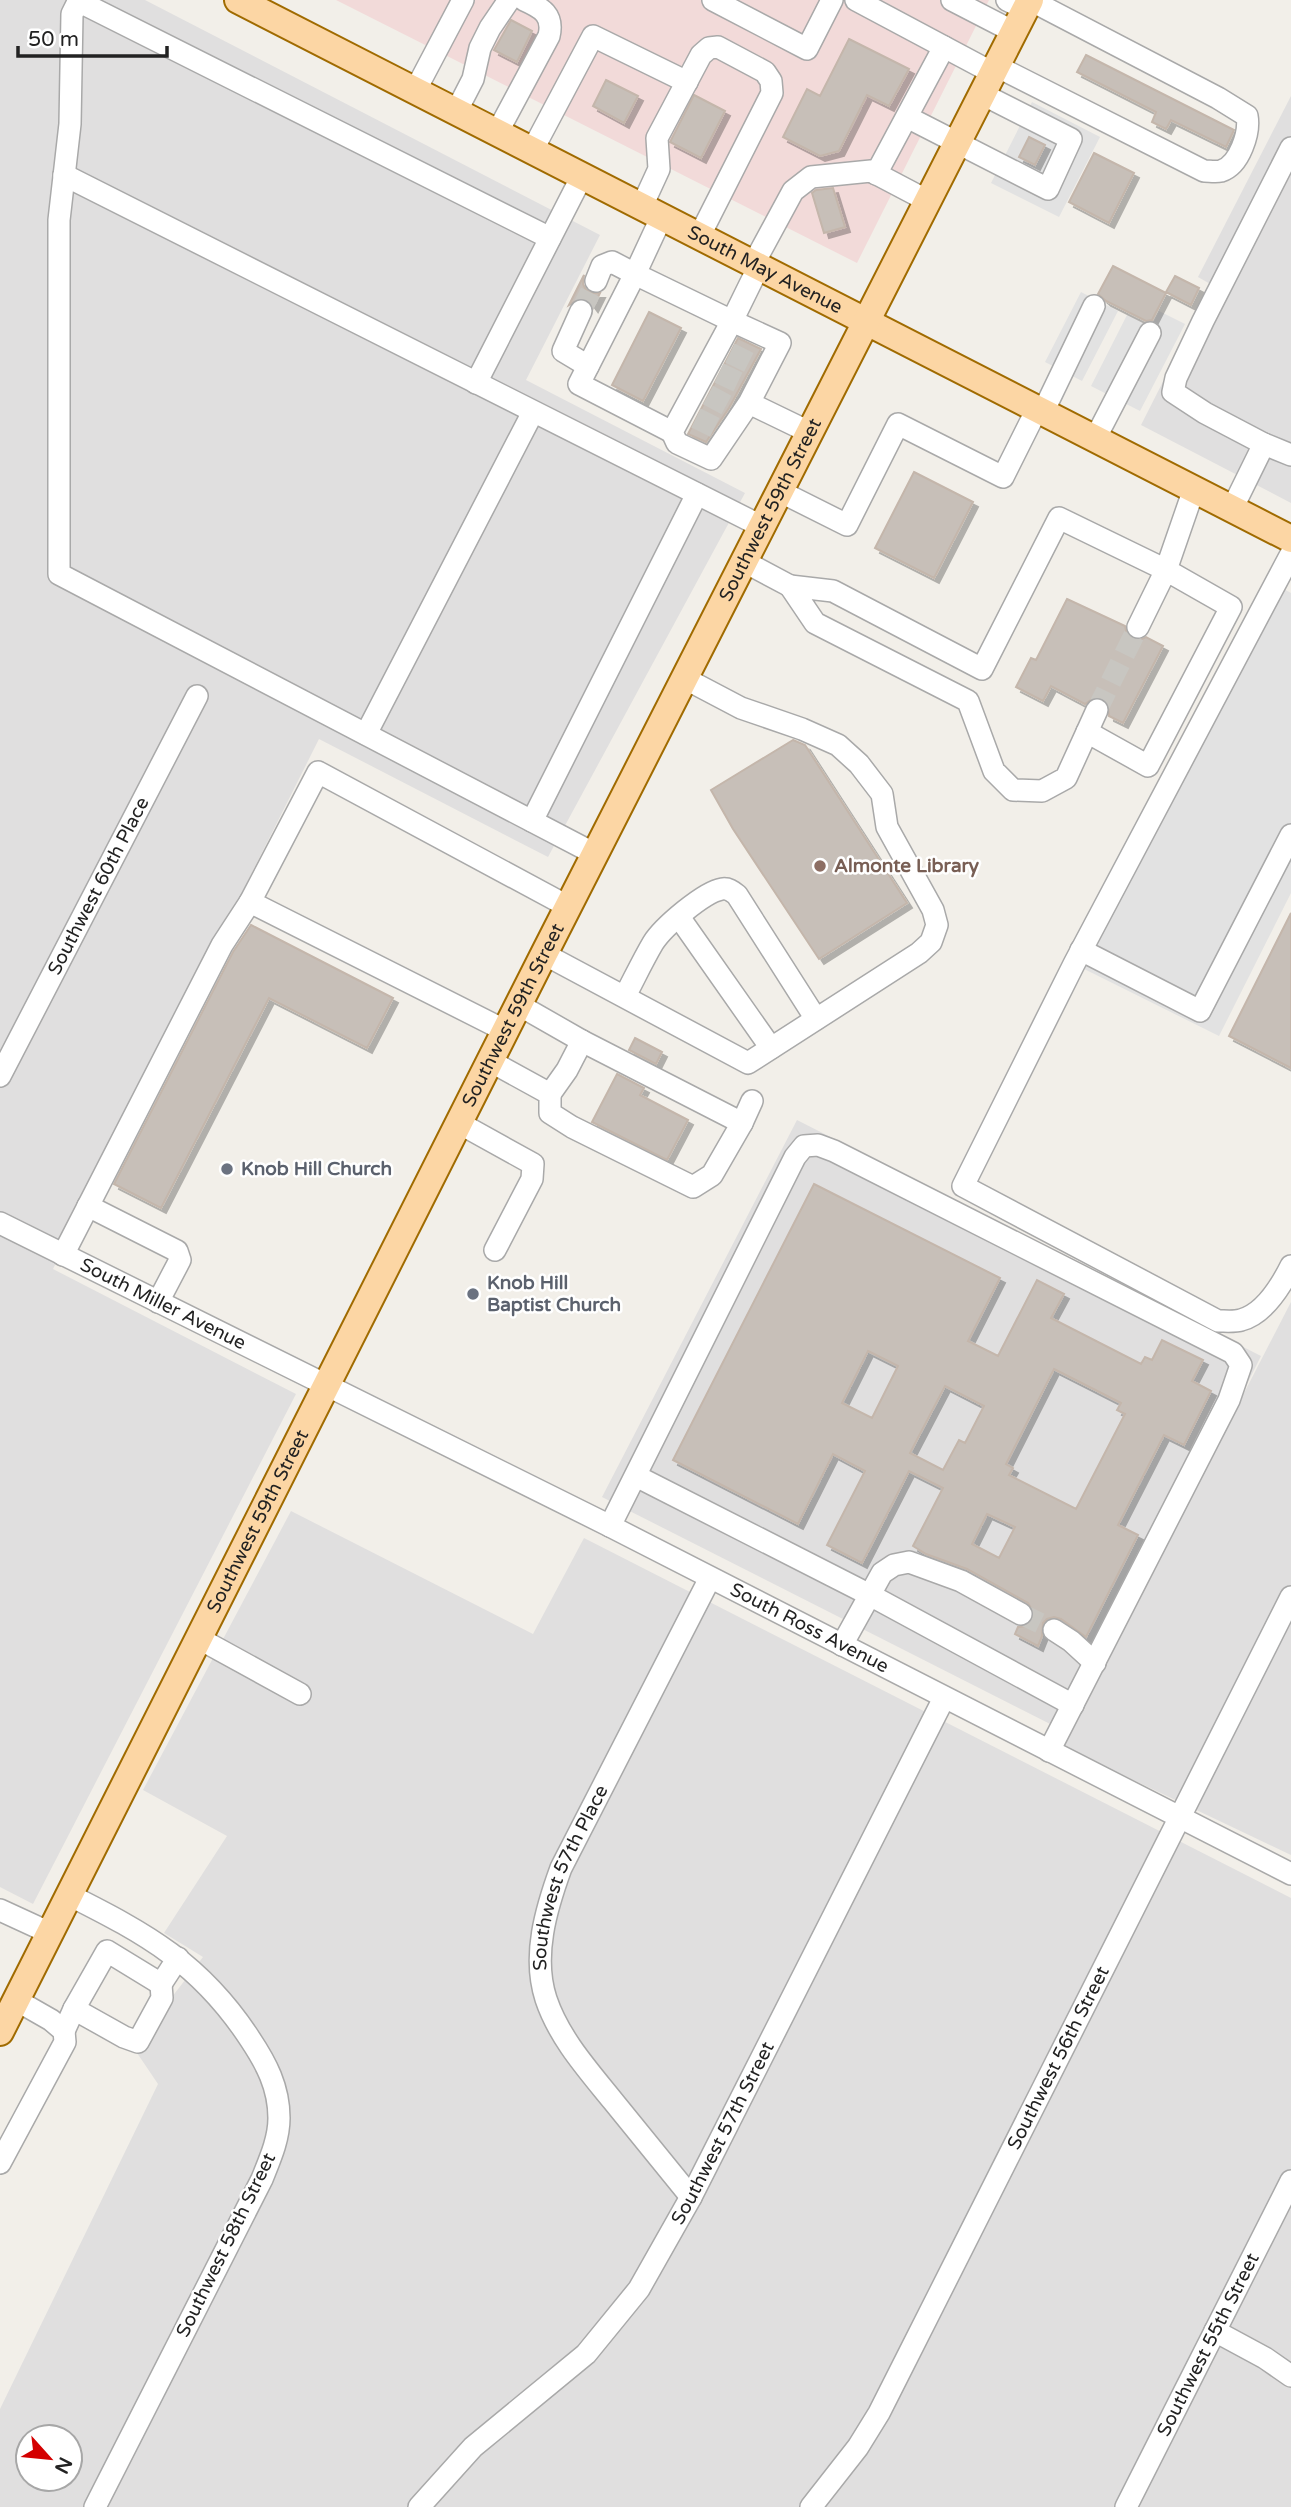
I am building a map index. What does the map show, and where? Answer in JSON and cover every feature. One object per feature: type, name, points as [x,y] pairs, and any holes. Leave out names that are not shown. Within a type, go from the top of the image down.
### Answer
[{"type":"main road","name":"South May Avenue","points":[[238,0],[1291,539]]},
{"type":"main road","name":"Southwest 59th Street","points":[[0,2032],[743,561],[991,78],[1021,8]]},
{"type":"street","points":[[550,238],[78,0],[72,14],[69,124],[59,220],[59,574],[596,854]]},
{"type":"street","points":[[415,91],[463,0]]},
{"type":"street","points":[[456,112],[473,79],[480,48],[509,0]]},
{"type":"street","points":[[496,133],[549,36],[549,17],[524,0]]},
{"type":"street","points":[[713,0],[807,49],[832,0]]},
{"type":"street","points":[[856,0],[944,47],[991,78],[1071,139],[1048,189],[906,117]]},
{"type":"street","points":[[953,0],[1021,8],[1218,98],[1247,116],[1249,127],[1234,160],[1221,171],[1204,171],[991,78]]},
{"type":"street","points":[[532,151],[593,36],[687,82]]},
{"type":"street","points":[[596,281],[602,266],[612,262],[635,274],[780,343],[759,368],[711,459],[677,443],[671,432],[579,384],[635,274],[652,211],[659,169],[657,138],[701,55],[709,48],[718,47],[765,72],[771,81],[772,93],[700,235]]},
{"type":"street","points":[[876,174],[944,47]]},
{"type":"street","points":[[1291,148],[1203,321],[1176,377],[1173,392],[1205,413],[1291,455]]},
{"type":"street","points":[[671,432],[690,414],[724,349],[756,265],[793,191],[811,177],[871,172],[928,201]]},
{"type":"street","points":[[64,175],[761,527]]},
{"type":"street","points":[[476,383],[582,176]]},
{"type":"street","points":[[779,491],[847,525],[898,425],[1003,477],[1094,306]]},
{"type":"street","points":[[581,311],[563,351],[588,366]]},
{"type":"street","points":[[1096,439],[1150,333]]},
{"type":"street","points":[[744,400],[809,432]]},
{"type":"street","points":[[366,734],[533,412]]},
{"type":"street","points":[[1232,509],[1264,444]]},
{"type":"street","points":[[1138,627],[1167,570],[1194,489]]},
{"type":"street","points":[[532,821],[697,494]]},
{"type":"street","points":[[968,701],[982,668],[1059,518],[1167,570],[1231,607],[1148,766],[1087,732]]},
{"type":"street","points":[[1291,554],[1081,950],[963,1186],[1218,1321],[1242,1321],[1261,1308],[1282,1283],[1291,1266]]},
{"type":"street","points":[[743,561],[790,586],[833,591],[982,668]]},
{"type":"street","points":[[790,586],[815,624],[968,701],[994,771],[1013,790],[1042,791],[1066,778],[1097,710]]},
{"type":"street","points":[[544,954],[748,1063],[919,953],[931,942],[937,925],[933,910],[887,827],[883,794],[859,764],[838,745],[802,729],[741,708],[684,678]]},
{"type":"street","name":"Southwest 60th Place","points":[[0,1076],[197,696]]},
{"type":"street","points":[[63,1255],[222,945],[250,902],[318,772],[569,907]]},
{"type":"street","points":[[1081,950],[1200,1012],[1291,835]]},
{"type":"street","points":[[625,996],[655,940],[709,894],[720,889],[729,889],[737,895],[816,1019]]},
{"type":"street","points":[[250,902],[506,1031]]},
{"type":"street","points":[[679,917],[771,1048]]},
{"type":"street","points":[[519,1005],[582,1041],[742,1123]]},
{"type":"street","points":[[582,1041],[567,1070],[550,1094],[550,1113],[572,1127],[693,1187],[712,1174],[752,1101]]},
{"type":"street","points":[[491,1062],[550,1094]]},
{"type":"street","points":[[460,1123],[533,1164],[532,1180],[495,1250]]},
{"type":"street","points":[[610,1526],[795,1157],[804,1146],[818,1144],[1233,1353],[1241,1365],[1229,1400],[1049,1751]]},
{"type":"street","points":[[88,1206],[177,1251],[180,1260],[158,1302]]},
{"type":"street","name":"South Miller Avenue","points":[[0,1223],[327,1385]]},
{"type":"street","name":"South Ross Avenue","points":[[327,1385],[610,1526],[1291,1874]]},
{"type":"street","points":[[636,1476],[868,1594],[1073,1705]]},
{"type":"street","points":[[842,1646],[868,1594],[882,1573],[894,1565],[909,1562],[961,1581],[1021,1614]]},
{"type":"street","name":"Southwest 57th Place","points":[[691,2197],[579,2059],[545,1997],[541,1968],[542,1936],[548,1905],[561,1868],[710,1578]]},
{"type":"street","name":"Southwest 56th Street","points":[[811,2507],[839,2474],[879,2413],[1291,1597]]},
{"type":"street","points":[[1054,1630],[1095,1663]]},
{"type":"street","points":[[198,1638],[300,1694]]},
{"type":"street","name":"Southwest 57th Street","points":[[419,2507],[473,2447],[586,2354],[611,2327],[639,2289],[691,2197],[944,1698]]},
{"type":"street","name":"Southwest 58th Street","points":[[69,1895],[142,1933],[178,1958],[214,1991],[259,2053],[275,2086],[279,2119],[278,2135],[262,2179],[95,2507]]},
{"type":"street","points":[[0,1910],[50,1933]]},
{"type":"street","points":[[0,2163],[65,2042],[64,2031],[74,2009],[107,1951],[161,1984]]},
{"type":"street","points":[[74,2009],[138,2042],[162,1998],[161,1984],[178,1958]]},
{"type":"street","points":[[16,2000],[51,2020],[64,2031]]},
{"type":"street","name":"Southwest 55th Street","points":[[1126,2507],[1291,2181]]},
{"type":"street","points":[[1215,2331],[1265,2358],[1291,2376]]},
{"type":"shaded area","points":[[0,0],[145,0],[600,235],[526,380],[745,493],[548,857],[319,739],[53,1269],[296,1394],[33,1904],[0,1887]]},
{"type":"shaded area","points":[[336,0],[989,0],[857,263]]},
{"type":"shaded area","points":[[1291,96],[1291,503],[1141,425],[1212,285],[1198,277]]},
{"type":"shaded area","points":[[1032,102],[1100,137],[1059,217],[991,183]]},
{"type":"shaded area","points":[[1081,292],[1118,311],[1082,381],[1045,362]]},
{"type":"shaded area","points":[[1159,311],[1185,324],[1140,411],[1091,386],[1127,315],[1151,327]]},
{"type":"shaded area","points":[[1265,579],[1291,593],[1291,893],[1219,1036],[1066,960]]},
{"type":"shaded area","points":[[797,1120],[1261,1356],[1191,1496],[1291,1302],[1291,1855],[1064,1747],[1070,1734],[602,1497]]},
{"type":"shaded area","points":[[291,1511],[533,1634],[584,1538],[1291,1898],[1291,2507],[0,2507],[0,2409],[158,2084],[133,2047],[203,1957],[164,1933],[227,1836],[143,1790]]},
{"type":"building","points":[[511,20],[532,31],[517,62],[494,50]]},
{"type":"building","points":[[849,39],[909,69],[889,106],[867,95],[839,151],[820,156],[783,137],[807,89],[820,96]]},
{"type":"building","points":[[1086,55],[1234,130],[1226,147],[1171,120],[1166,129],[1152,122],[1156,112],[1077,72]]},
{"type":"building","points":[[606,80],[638,96],[624,123],[593,106]]},
{"type":"building","points":[[694,95],[725,111],[701,158],[670,142]]},
{"type":"building","points":[[1029,137],[1045,145],[1035,165],[1019,157]]},
{"type":"building","points":[[1094,153],[1134,173],[1109,223],[1069,202]]},
{"type":"building","points":[[833,188],[845,227],[824,233],[812,193]]},
{"type":"building","points":[[1113,266],[1166,293],[1152,320],[1146,321],[1106,301],[1098,294]]},
{"type":"building","points":[[584,275],[583,284],[586,290],[600,293],[593,307],[587,299],[580,298],[569,305]]},
{"type":"building","points":[[1175,276],[1199,288],[1191,305],[1166,292]]},
{"type":"building","points":[[649,312],[681,328],[643,401],[612,385]]},
{"type":"building","points":[[738,338],[761,349],[729,408],[706,442],[688,434]]},
{"type":"building","points":[[914,472],[973,502],[934,578],[875,548]]},
{"type":"building","points":[[1067,599],[1125,626],[1127,634],[1132,638],[1140,640],[1146,637],[1163,646],[1123,723],[1109,716],[1108,703],[1102,698],[1095,697],[1085,704],[1051,686],[1043,701],[1016,687],[1031,658],[1036,660]]},
{"type":"building","name":"Almonte Library","points":[[793,740],[805,745],[907,903],[819,959],[733,829],[711,790]]},
{"type":"building","points":[[1291,913],[1291,1068],[1229,1036]]},
{"type":"building","points":[[251,925],[393,998],[367,1048],[269,998],[161,1208],[114,1184],[233,952]]},
{"type":"building","points":[[635,1038],[662,1052],[656,1064],[629,1050]]},
{"type":"building","points":[[617,1074],[644,1088],[640,1095],[688,1120],[667,1160],[592,1122]]},
{"type":"building","points":[[814,1184],[1000,1278],[968,1341],[998,1356],[1037,1280],[1064,1294],[1051,1318],[1141,1364],[1145,1357],[1152,1360],[1162,1340],[1203,1360],[1192,1381],[1211,1391],[1184,1445],[1164,1435],[1118,1525],[1138,1535],[1086,1637],[1054,1617],[1043,1623],[1038,1646],[1015,1634],[1018,1627],[1027,1626],[1033,1620],[1034,1613],[1028,1603],[967,1569],[926,1554],[913,1546],[943,1488],[909,1471],[862,1563],[827,1545],[865,1471],[833,1454],[798,1524],[673,1460]],"holes":[[[868,1351],[898,1366],[872,1418],[842,1403]],[[1054,1369],[1121,1403],[1117,1410],[1125,1414],[1076,1509],[1009,1475],[1013,1468],[1006,1464]],[[945,1386],[984,1406],[965,1443],[959,1440],[943,1470],[910,1453]],[[987,1514],[1015,1527],[999,1558],[972,1544]]]},
{"type":"tunnel","points":[[581,311],[596,281]]},
{"type":"tunnel","points":[[730,353],[752,364]]},
{"type":"tunnel","points":[[719,373],[742,384]]},
{"type":"tunnel","points":[[708,395],[730,407]]},
{"type":"tunnel","points":[[696,418],[718,429]]},
{"type":"tunnel","points":[[1097,710],[1138,627]]},
{"type":"tunnel","points":[[1021,1614],[1054,1630]]},
{"type":"place","name":"Almonte Library","points":[[820,866]]},
{"type":"place","name":"Knob Hill Church","points":[[227,1169]]},
{"type":"place","name":"Knob Hill Baptist Church","points":[[473,1294]]}]
